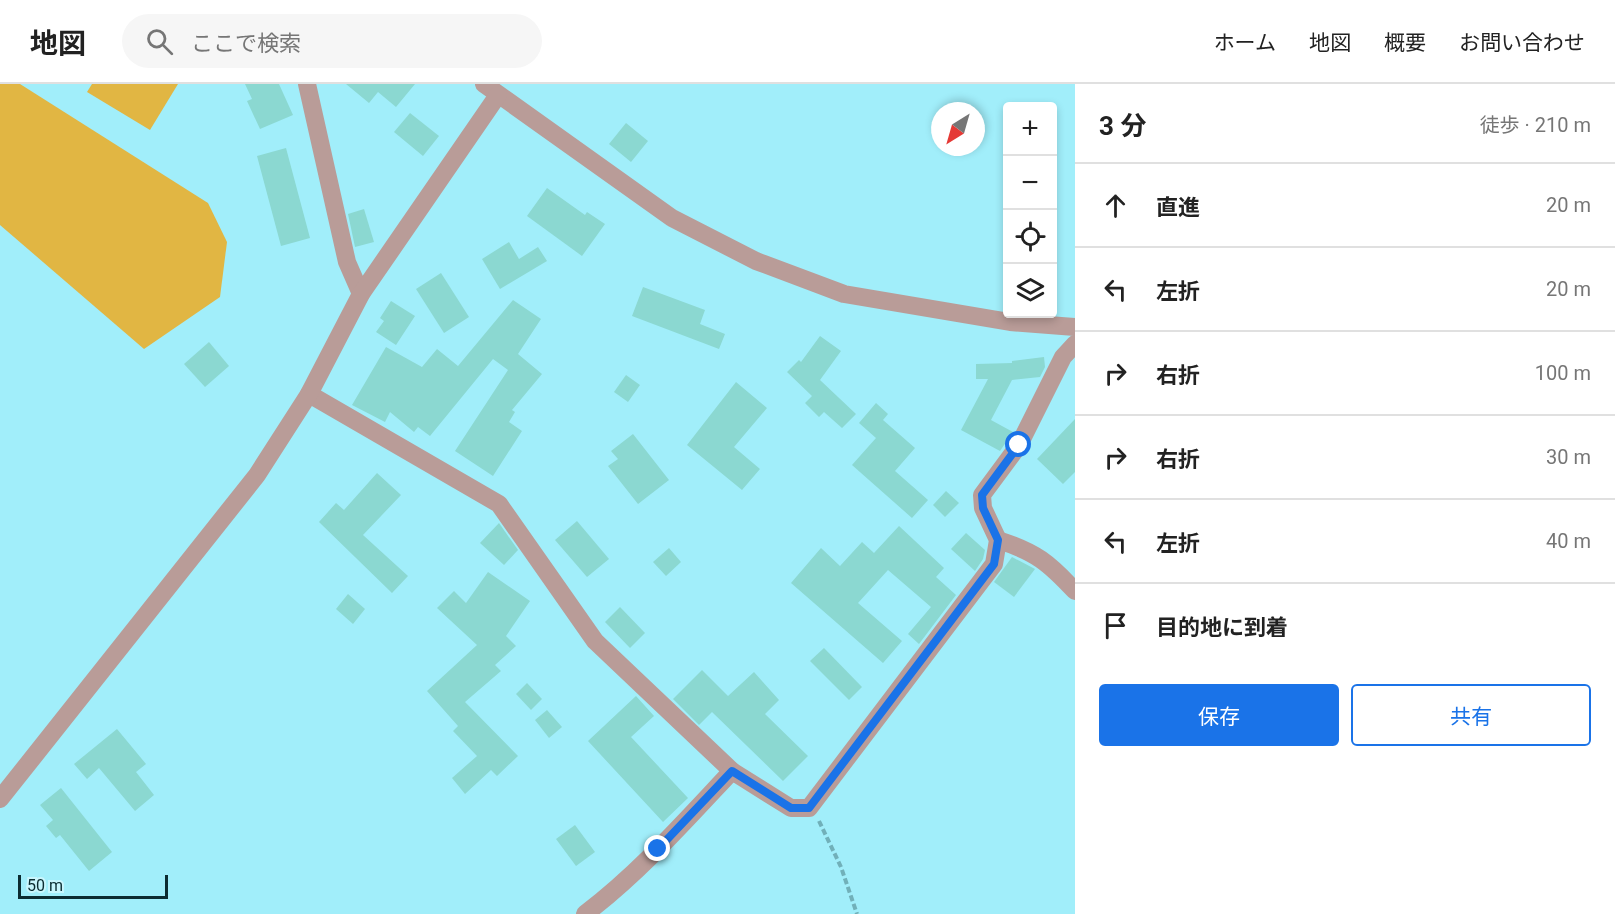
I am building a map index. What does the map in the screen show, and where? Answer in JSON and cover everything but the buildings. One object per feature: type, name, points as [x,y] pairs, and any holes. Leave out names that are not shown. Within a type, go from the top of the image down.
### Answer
[{"type":"street","points":[[307,84],[346,262],[361,294]]},
{"type":"street","points":[[0,798],[257,475],[309,394],[361,294],[491,90],[672,218],[756,261],[844,294],[1010,322],[1075,327]]},
{"type":"street","points":[[309,394],[500,504],[595,641],[732,771],[791,808],[809,808],[985,579],[994,564],[998,540],[983,508],[982,495],[1019,445],[1063,357],[1075,344]]},
{"type":"street","points":[[998,540],[1020,547],[1048,562],[1075,591]]},
{"type":"street","points":[[585,914],[606,898],[658,849],[732,771]]},
{"type":"path","points":[[809,808],[822,826],[841,867],[857,914]]},
{"type":"shaded area","points":[[0,84],[20,84],[208,203],[227,242],[220,297],[144,349],[0,225]]},
{"type":"shaded area","points":[[92,84],[178,84],[150,130],[87,92]]},
{"type":"route","points":[[658,849],[732,771],[791,808],[809,808],[985,579],[994,564],[998,540],[983,508],[982,495],[1019,445]]}]
